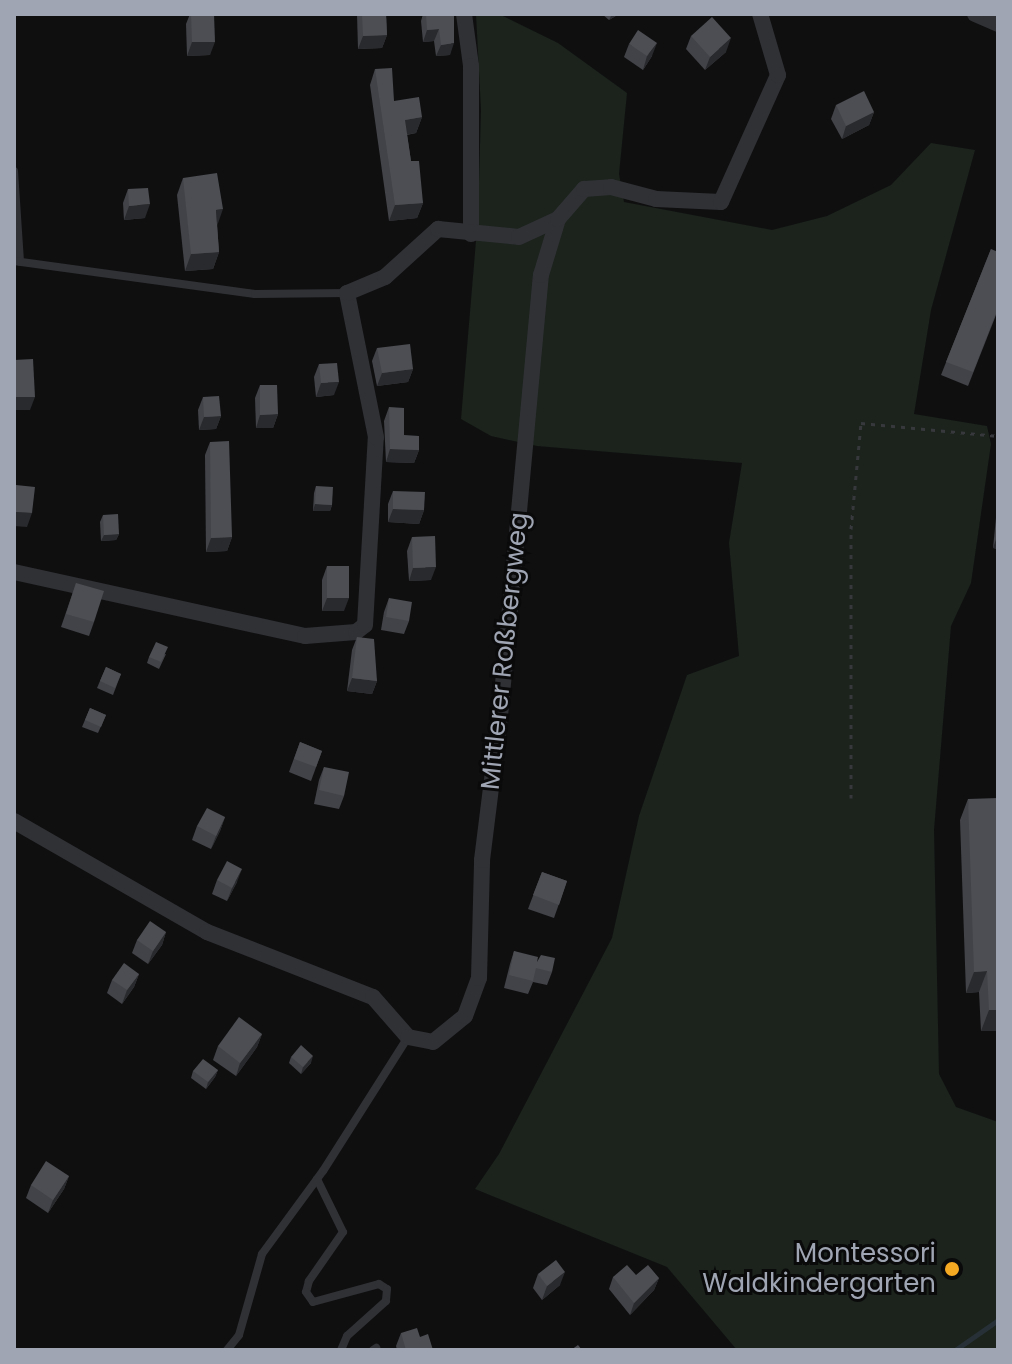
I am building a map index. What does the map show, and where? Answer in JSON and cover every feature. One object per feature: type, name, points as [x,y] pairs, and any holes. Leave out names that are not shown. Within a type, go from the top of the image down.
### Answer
[{"type":"street","points":[[464,14],[471,66],[471,234]]},
{"type":"street","name":"Mittlerer Roßbergweg","points":[[408,1037],[433,1042],[465,1016],[479,978],[482,860],[502,701],[541,275],[558,219],[577,193],[586,189],[611,187],[656,199],[721,202],[778,75],[760,14]]},
{"type":"street","points":[[975,14],[998,24]]},
{"type":"street","name":"Mittlerer Roßbergweg","points":[[347,293],[385,277],[438,229],[519,237],[558,219]]},
{"type":"street","points":[[14,572],[305,636],[356,632],[365,625],[376,437],[347,293]]},
{"type":"street","points":[[14,821],[207,932],[373,997],[408,1037]]},
{"type":"lane","points":[[14,171],[17,262],[255,294],[347,293]]},
{"type":"lane","points":[[227,1350],[239,1335],[262,1254],[317,1179],[408,1037]]},
{"type":"lane","points":[[317,1179],[343,1232],[309,1281],[306,1292],[313,1302],[379,1284],[387,1289],[386,1301],[347,1336],[341,1350]]},
{"type":"path","points":[[851,798],[851,529],[861,423],[998,436]]},
{"type":"shaded area","points":[[476,14],[499,14],[558,43],[627,93],[619,174],[624,202],[772,230],[827,216],[891,185],[931,143],[975,150],[931,310],[914,414],[987,426],[991,444],[971,583],[951,626],[934,830],[939,1074],[956,1107],[998,1122],[998,1350],[737,1350],[667,1267],[475,1189],[499,1154],[612,938],[639,816],[687,675],[739,656],[729,543],[742,463],[537,446],[491,436],[461,419],[478,217],[481,110]]},
{"type":"building","points":[[191,14],[214,14],[215,42],[192,42]]},
{"type":"building","points":[[362,14],[386,14],[387,35],[363,36]]},
{"type":"building","points":[[426,14],[454,14],[454,43],[441,45],[439,29],[427,30]]},
{"type":"building","points":[[712,17],[731,38],[710,57],[691,36]]},
{"type":"building","points":[[638,30],[657,43],[647,56],[629,44]]},
{"type":"building","points":[[392,68],[394,101],[419,97],[422,117],[405,120],[411,161],[419,161],[423,203],[395,205],[375,69]]},
{"type":"building","points":[[864,91],[874,112],[846,126],[836,105]]},
{"type":"building","points":[[217,173],[223,209],[216,210],[219,252],[191,254],[183,178]]},
{"type":"building","points":[[148,188],[150,204],[129,206],[128,189]]},
{"type":"building","points":[[991,249],[998,252],[998,308],[973,372],[946,362]]},
{"type":"building","points":[[410,344],[413,369],[382,373],[377,348]]},
{"type":"building","points":[[33,359],[35,397],[15,397],[14,360]]},
{"type":"building","points":[[337,363],[339,382],[321,383],[319,364]]},
{"type":"building","points":[[260,385],[277,385],[278,414],[260,415]]},
{"type":"building","points":[[219,396],[221,416],[204,417],[203,397]]},
{"type":"building","points":[[389,407],[404,408],[404,435],[419,436],[419,450],[390,449]]},
{"type":"building","points":[[229,441],[232,537],[211,538],[210,442]]},
{"type":"building","points":[[16,485],[35,487],[32,513],[14,512]]},
{"type":"building","points":[[316,486],[333,487],[332,505],[315,504]]},
{"type":"building","points":[[393,491],[425,492],[424,510],[393,509]]},
{"type":"building","points":[[118,514],[119,534],[104,535],[103,515]]},
{"type":"building","points":[[435,536],[436,567],[413,568],[412,537]]},
{"type":"building","points":[[327,566],[349,566],[349,598],[327,598]]},
{"type":"building","points":[[76,583],[104,591],[94,622],[66,614]]},
{"type":"building","points":[[389,598],[412,602],[409,621],[386,617]]},
{"type":"building","points":[[357,637],[374,639],[377,681],[352,678]]},
{"type":"building","points":[[156,642],[168,647],[161,662],[149,657]]},
{"type":"building","points":[[106,667],[121,674],[115,688],[100,681]]},
{"type":"building","points":[[90,708],[106,715],[101,727],[85,720]]},
{"type":"building","points":[[300,742],[322,751],[316,767],[294,759]]},
{"type":"building","points":[[324,767],[349,772],[344,796],[319,790]]},
{"type":"building","points":[[998,798],[998,1010],[989,1010],[987,971],[974,972],[968,799]]},
{"type":"building","points":[[207,808],[225,817],[216,836],[197,826]]},
{"type":"building","points":[[227,861],[242,869],[232,888],[217,880]]},
{"type":"building","points":[[542,872],[567,881],[559,905],[533,895]]},
{"type":"building","points":[[150,921],[166,932],[153,951],[137,940]]},
{"type":"building","points":[[514,951],[538,957],[537,962],[541,955],[555,958],[552,972],[536,968],[533,981],[509,975]]},
{"type":"building","points":[[124,963],[139,974],[127,990],[112,980]]},
{"type":"building","points":[[239,1017],[262,1034],[240,1063],[218,1046]]},
{"type":"building","points":[[301,1045],[313,1056],[303,1067],[291,1057]]},
{"type":"building","points":[[203,1059],[218,1070],[208,1082],[193,1071]]},
{"type":"building","points":[[46,1161],[69,1176],[53,1200],[31,1185]]},
{"type":"building","points":[[556,1260],[565,1272],[547,1286],[538,1274]]},
{"type":"building","points":[[627,1265],[636,1275],[648,1265],[659,1278],[634,1303],[613,1277]]},
{"type":"building","points":[[417,1328],[420,1337],[428,1334],[433,1350],[406,1350],[401,1333]]},
{"type":"waterway","points":[[955,1350],[998,1320]]},
{"type":"place","name":"Montessori Waldkindergarten","points":[[952,1269]]}]
